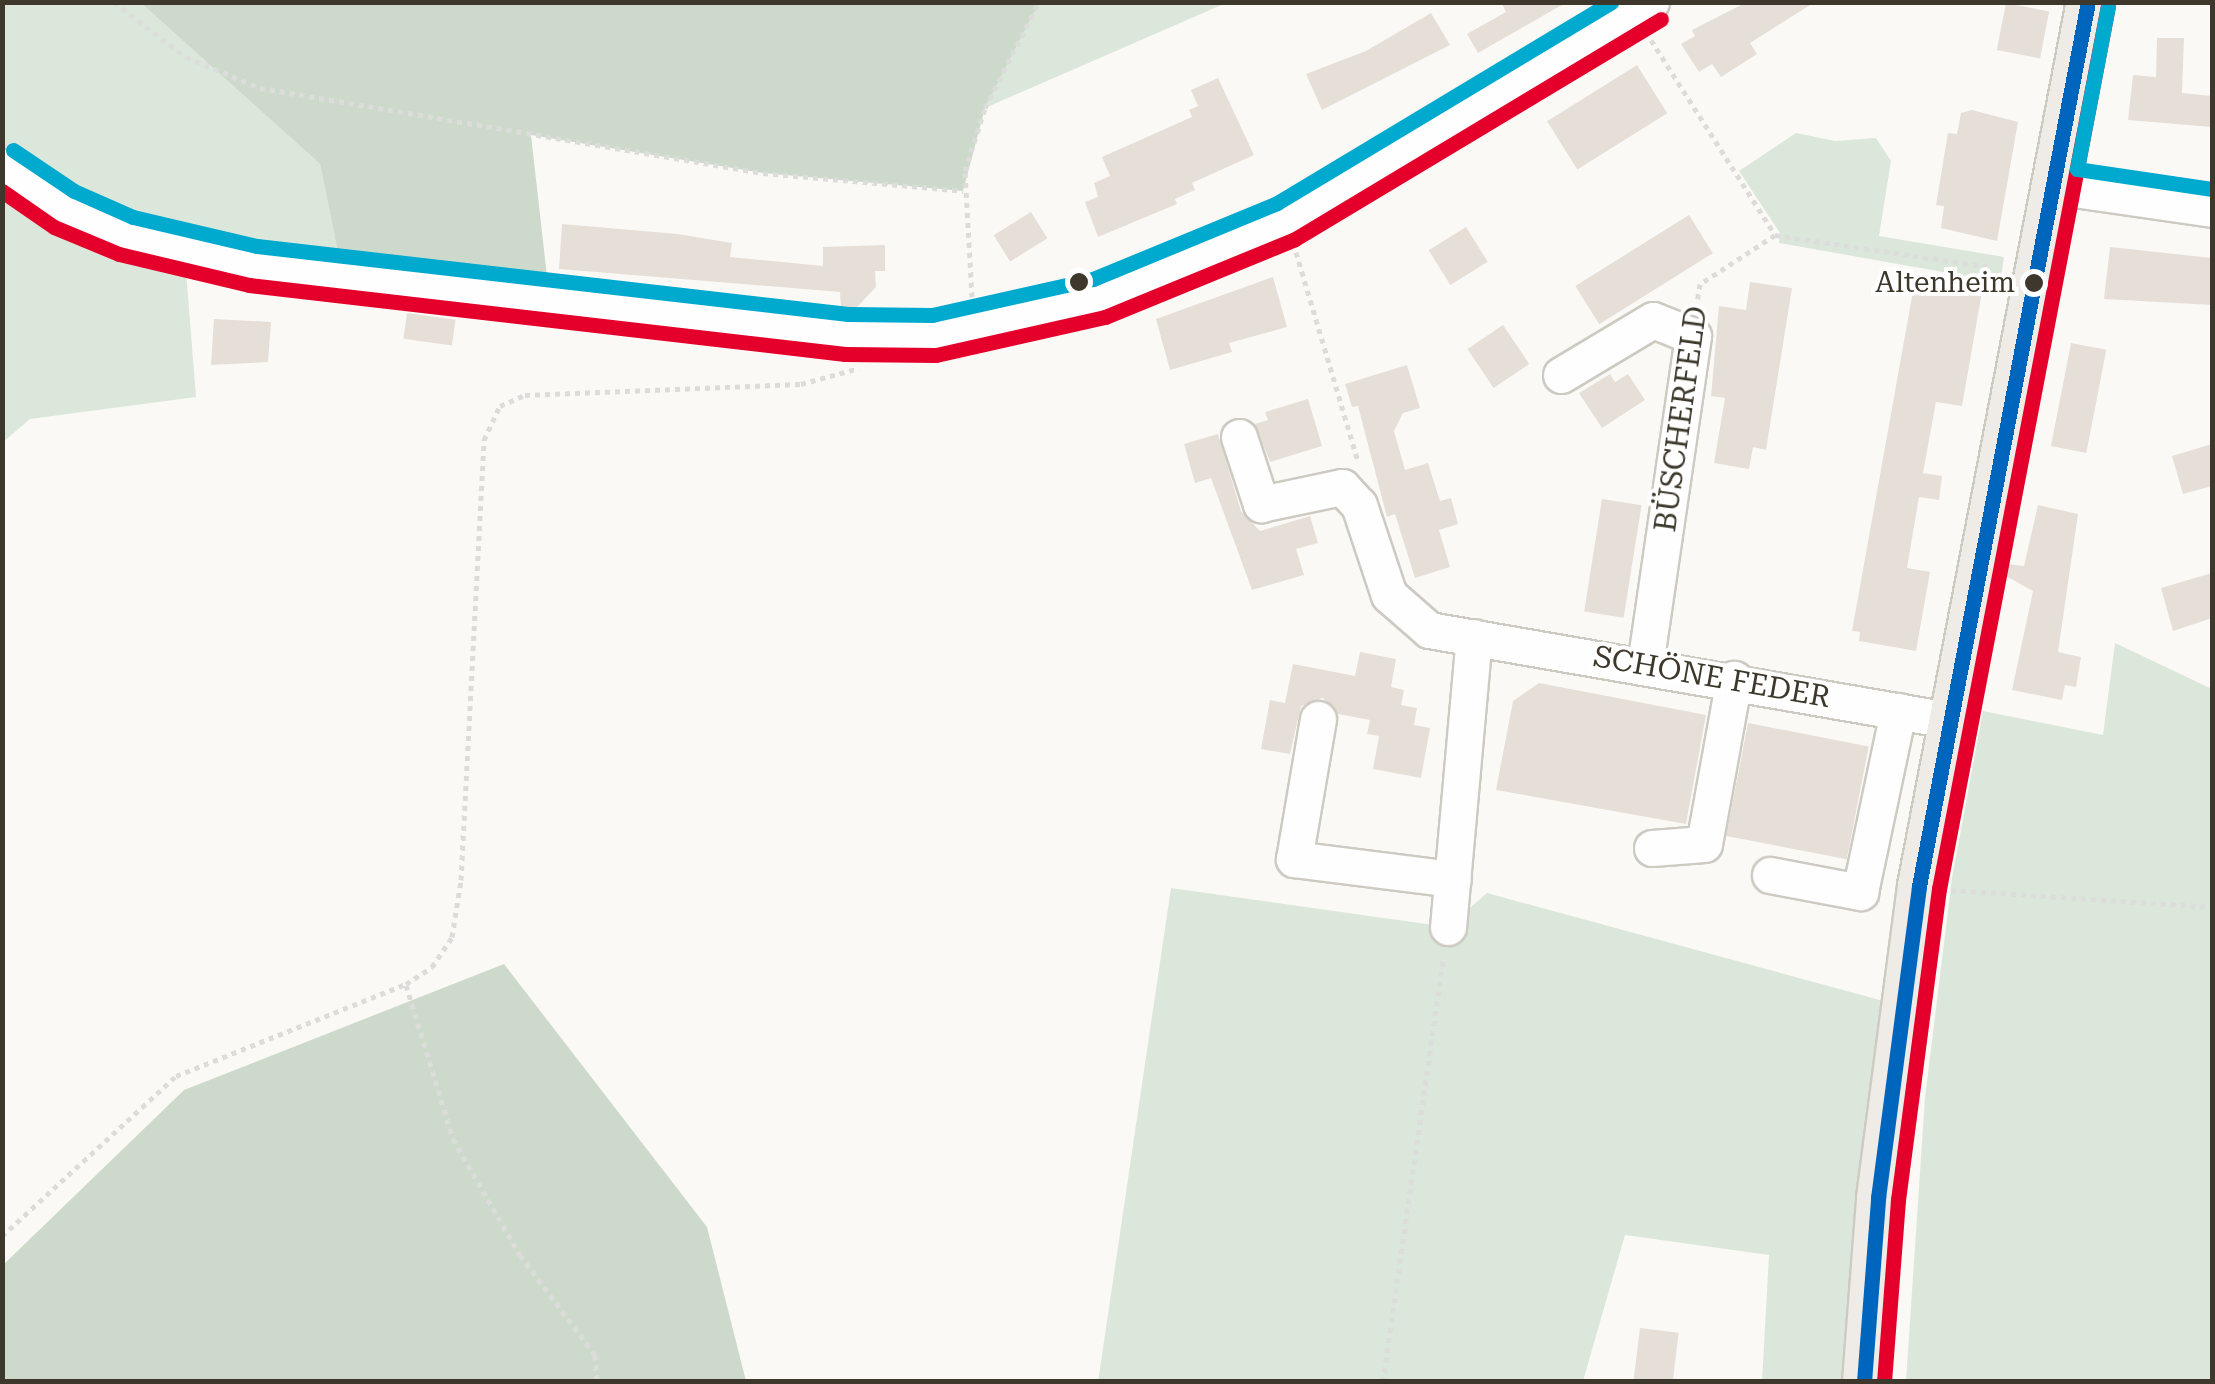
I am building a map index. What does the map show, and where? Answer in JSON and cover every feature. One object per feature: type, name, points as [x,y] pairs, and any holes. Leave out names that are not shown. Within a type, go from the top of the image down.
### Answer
[{"type":"main road","points":[[1864,1382],[1900,1008],[1948,720],[2088,2]]},
{"type":"street","points":[[2,167],[64,208],[127,236],[254,266],[894,337],[975,330],[1099,298],[1286,221],[1643,8]]},
{"type":"street","points":[[2054,186],[2212,210]]},
{"type":"street","points":[[1561,374],[1653,320],[1693,336]]},
{"type":"street","name":"BÜSCHERFELD","points":[[1646,665],[1693,336]]},
{"type":"street","points":[[1239,436],[1260,504],[1342,488]]},
{"type":"street","name":"SCHÖNE FEDER","points":[[1342,488],[1359,505],[1380,573],[1405,616],[1429,630],[1734,679],[1948,720]]},
{"type":"street","points":[[1448,927],[1474,637]]},
{"type":"street","points":[[1652,848],[1704,844],[1734,679]]},
{"type":"street","points":[[1770,875],[1860,892],[1898,710]]},
{"type":"street","points":[[1318,719],[1294,859],[1453,879]]},
{"type":"path","points":[[114,2],[186,57],[260,88],[762,173],[963,191]]},
{"type":"path","points":[[975,330],[963,191],[985,108],[1039,2]]},
{"type":"path","points":[[1643,8],[1775,234],[1988,267]]},
{"type":"path","name":"BÜSCHERFELD","points":[[1693,336],[1700,284],[1775,234]]},
{"type":"path","points":[[1302,272],[1360,458],[1342,488]]},
{"type":"path","points":[[2,1236],[176,1076],[406,984],[432,967],[452,937],[458,912],[488,419],[525,395],[801,384],[866,365],[883,355],[894,337]]},
{"type":"path","points":[[1948,890],[2212,907]]},
{"type":"path","points":[[1383,1382],[1448,927]]},
{"type":"path","points":[[406,984],[453,1139],[520,1255],[595,1355],[597,1382]]},
{"type":"green space","points":[[2,3],[141,3],[320,164],[339,257],[184,242],[59,193],[3,150]]},
{"type":"green space","points":[[141,3],[1039,3],[985,108],[963,191],[763,173],[531,135],[548,285],[339,257],[320,164]]},
{"type":"green space","points":[[1039,3],[1226,3],[985,108]]},
{"type":"green space","points":[[1796,133],[1835,141],[1876,138],[1891,161],[1879,236],[2004,257],[2000,282],[1779,243],[1780,233],[1739,171]]},
{"type":"green space","points":[[3,187],[56,224],[186,271],[196,397],[30,419],[3,442]]},
{"type":"green space","points":[[2115,643],[2212,689],[2212,1381],[1906,1381],[1925,1098],[1952,878],[1983,711],[2103,735]]},
{"type":"green space","points":[[1171,888],[1448,927],[1487,893],[1887,1002],[1849,1381],[1762,1381],[1769,1255],[1625,1235],[1583,1381],[1098,1382]]},
{"type":"green space","points":[[504,964],[707,1227],[746,1381],[3,1381],[3,1265],[184,1090]]},
{"type":"building","points":[[1501,2],[1567,2],[1478,53],[1467,34],[1506,12]]},
{"type":"building","points":[[1747,2],[1815,2],[1750,43],[1757,54],[1721,77],[1712,64],[1699,72],[1681,44],[1695,36],[1692,30]]},
{"type":"building","points":[[2006,3],[2049,11],[2040,59],[1997,50]]},
{"type":"building","points":[[1431,13],[1450,45],[1322,110],[1306,74],[1366,51]]},
{"type":"building","points":[[2157,38],[2184,38],[2182,93],[2212,96],[2212,127],[2128,120],[2133,75],[2156,77]]},
{"type":"building","points":[[1637,65],[1667,113],[1577,170],[1547,121]]},
{"type":"building","points":[[1218,78],[1254,155],[1192,183],[1195,190],[1175,199],[1177,204],[1098,237],[1085,202],[1098,197],[1094,183],[1110,176],[1102,157],[1192,117],[1189,110],[1198,106],[1191,90]]},
{"type":"building","points":[[1972,110],[2018,122],[1997,241],[1941,228],[1944,206],[1936,205],[1948,133],[1957,134],[1961,113]]},
{"type":"building","points":[[1031,212],[1047,238],[1010,262],[994,235]]},
{"type":"building","points":[[1689,215],[1713,253],[1599,324],[1575,286]]},
{"type":"building","points":[[562,224],[678,234],[732,243],[730,257],[823,266],[823,247],[885,245],[885,271],[875,271],[876,287],[857,307],[841,307],[840,292],[559,269]]},
{"type":"building","points":[[1466,227],[1488,262],[1450,285],[1429,250]]},
{"type":"building","points":[[2110,247],[2212,258],[2212,305],[2104,299]]},
{"type":"building","points":[[1273,277],[1287,327],[1229,343],[1232,352],[1170,370],[1156,319]]},
{"type":"building","points":[[1915,280],[1982,292],[1962,406],[1936,402],[1923,473],[1942,476],[1939,500],[1919,497],[1907,568],[1930,572],[1916,651],[1859,641],[1860,632],[1852,631]]},
{"type":"building","points":[[1750,282],[1792,288],[1766,450],[1753,447],[1749,469],[1714,463],[1725,398],[1711,396],[1719,306],[1746,310]]},
{"type":"building","points":[[407,313],[456,320],[452,346],[403,339]]},
{"type":"building","points":[[214,319],[271,322],[268,362],[211,365]]},
{"type":"building","points":[[1503,325],[1529,364],[1494,388],[1467,349]]},
{"type":"building","points":[[2071,343],[2106,350],[2086,453],[2051,446]]},
{"type":"building","points":[[1407,365],[1420,408],[1403,413],[1394,431],[1405,470],[1428,463],[1440,501],[1451,498],[1458,524],[1439,530],[1450,567],[1415,578],[1395,514],[1387,517],[1358,406],[1352,407],[1345,384]]},
{"type":"building","points":[[1610,374],[1615,382],[1628,374],[1645,400],[1602,428],[1579,393]]},
{"type":"building","points":[[1308,399],[1322,446],[1270,462],[1255,424],[1268,420],[1265,412]]},
{"type":"building","points":[[1218,434],[1241,511],[1260,531],[1310,516],[1318,543],[1296,549],[1304,575],[1252,590],[1211,478],[1195,483],[1184,444]]},
{"type":"building","points":[[2212,444],[2212,486],[2183,494],[2172,456]]},
{"type":"building","points":[[1602,499],[1642,505],[1624,618],[1584,612]]},
{"type":"building","points":[[2038,505],[2078,514],[2058,652],[2081,657],[2076,687],[2065,685],[2062,700],[2012,690],[2033,591],[2004,575],[2006,564],[2024,566]]},
{"type":"building","points":[[2212,573],[2212,618],[2173,631],[2161,588]]},
{"type":"building","points":[[1360,652],[1396,659],[1391,687],[1404,690],[1401,705],[1417,708],[1414,725],[1430,728],[1421,778],[1373,769],[1379,736],[1367,734],[1370,720],[1338,714],[1323,698],[1301,706],[1290,754],[1261,749],[1270,700],[1285,703],[1293,664],[1355,676]]},
{"type":"building","points":[[1539,683],[1706,715],[1686,824],[1496,790],[1513,701]]},
{"type":"building","points":[[1748,723],[1869,746],[1847,859],[1726,836]]},
{"type":"building","points":[[1640,1328],[1679,1333],[1673,1382],[1633,1382]]},
{"type":"transit line","points":[[13,150],[74,191],[133,217],[257,246],[848,314],[932,315],[1093,279],[1277,203],[1611,2]]},
{"type":"transit line","points":[[1864,1382],[1878,1198],[1919,886],[2088,2]]},
{"type":"transit line","points":[[1884,1382],[1898,1200],[1939,889],[2108,6]]},
{"type":"transit line","points":[[2108,6],[2077,169],[2212,189]]},
{"type":"transit line","points":[[2,191],[54,227],[119,254],[249,285],[845,354],[936,355],[1105,317],[1295,239],[1661,19]]},
{"type":"place","name":"Altenheim","points":[[2034,283]]}]
